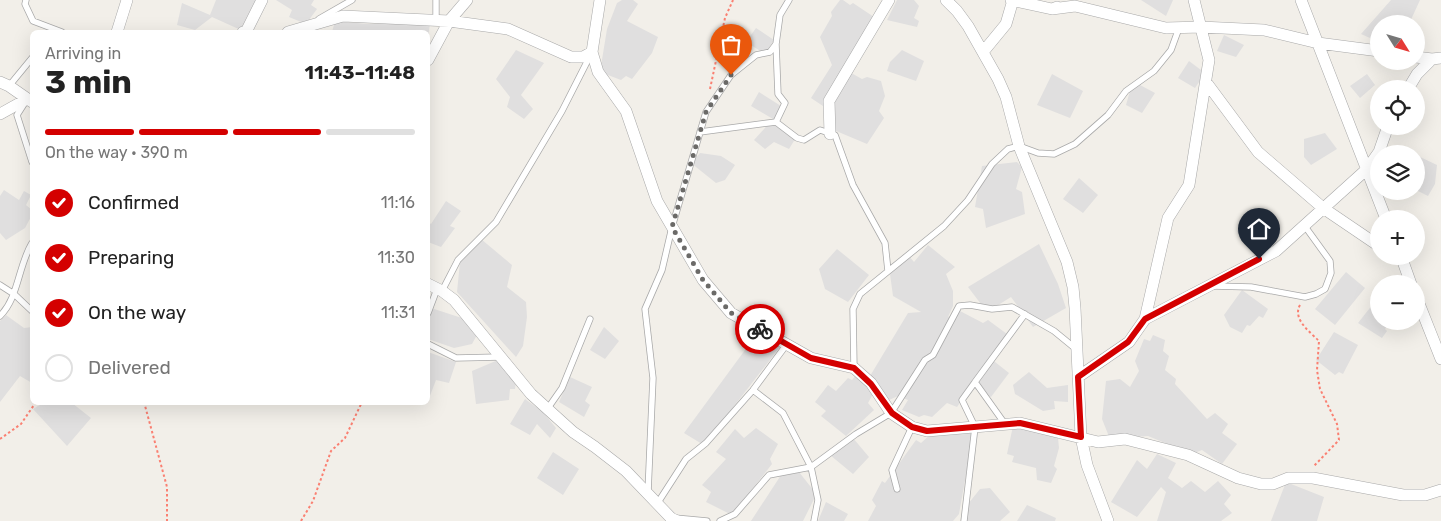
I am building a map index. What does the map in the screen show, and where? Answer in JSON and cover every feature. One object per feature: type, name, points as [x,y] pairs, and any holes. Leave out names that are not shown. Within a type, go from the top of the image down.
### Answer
[{"type":"street","points":[[118,30],[127,0]]},
{"type":"street","points":[[247,30],[262,0]]},
{"type":"street","points":[[430,56],[449,21],[467,0]]},
{"type":"street","points":[[600,0],[592,52],[598,72],[626,111],[657,201],[703,280],[731,313],[811,358],[854,368],[871,384],[892,413],[912,427],[927,431],[1020,423],[1098,442],[1125,439],[1188,455],[1238,478],[1261,484],[1273,484],[1288,478],[1313,478],[1403,495],[1426,495],[1441,490]]},
{"type":"street","points":[[830,134],[829,101],[889,0]]},
{"type":"street","points":[[946,0],[957,10],[998,79],[1006,97],[1019,146],[1068,262],[1074,294],[1081,437],[1087,465],[1108,521]]},
{"type":"street","points":[[983,52],[1006,24],[1012,0],[1052,9],[1075,6],[1166,28],[1201,27],[1264,30],[1318,43],[1370,50]]},
{"type":"street","points":[[1052,9],[1075,0]]},
{"type":"street","points":[[1078,377],[1128,342],[1145,319],[1168,218],[1189,185],[1209,60],[1194,0]]},
{"type":"street","points":[[1301,0],[1383,210]]},
{"type":"street","points":[[296,30],[343,16],[436,20],[508,29],[571,57],[583,57],[592,52]]},
{"type":"street","points":[[1413,80],[1417,74],[1437,59]]},
{"type":"street","points":[[1206,82],[1258,152],[1323,208],[1370,240]]},
{"type":"street","points":[[4,84],[30,101]]},
{"type":"street","points":[[0,114],[30,101]]},
{"type":"street","points":[[1145,319],[1276,250],[1367,169],[1379,152],[1385,135]]},
{"type":"street","points":[[1398,265],[1407,275]]},
{"type":"street","points":[[435,288],[454,300],[531,394],[573,432],[626,471],[674,519]]},
{"type":"street","points":[[1425,319],[1441,359]]},
{"type":"lane","points":[[26,0],[25,4],[33,21],[53,30]]},
{"type":"lane","points":[[304,28],[352,0]]},
{"type":"lane","points":[[436,0],[436,20]]},
{"type":"lane","points":[[776,122],[785,103],[778,94],[776,44],[780,16],[789,0]]},
{"type":"lane","points":[[854,368],[853,308],[860,294],[944,226],[968,200],[992,164],[1008,149],[1019,146],[1038,153],[1054,154],[1075,144],[1108,115],[1126,90],[1154,71],[1171,50],[1179,28]]},
{"type":"lane","points":[[648,494],[652,378],[645,308],[662,270],[672,227],[706,112],[731,75],[756,55],[770,52],[776,44]]},
{"type":"lane","points":[[430,306],[435,288],[458,260],[496,222],[562,111],[592,52]]},
{"type":"lane","points":[[4,84],[30,60]]},
{"type":"lane","points":[[30,101],[17,115],[30,156]]},
{"type":"lane","points":[[700,132],[776,122],[797,138],[804,140],[820,130],[835,135],[853,186],[885,243],[888,271]]},
{"type":"lane","points":[[1208,286],[1251,287],[1305,297],[1325,289],[1331,273],[1330,261],[1304,225]]},
{"type":"lane","points":[[0,316],[14,294],[25,255],[30,246]]},
{"type":"lane","points":[[0,285],[14,294],[30,309]]},
{"type":"lane","points":[[720,521],[734,514],[769,474],[811,467],[856,434],[892,413],[924,360],[933,355],[959,306],[970,305],[992,309],[1012,307],[1054,330],[1077,350]]},
{"type":"lane","points":[[964,521],[975,427],[962,400],[1026,314]]},
{"type":"lane","points":[[548,408],[562,388],[590,319]]},
{"type":"lane","points":[[657,504],[686,459],[706,443],[753,390],[787,344]]},
{"type":"lane","points":[[430,345],[456,358],[500,356]]},
{"type":"lane","points":[[975,382],[1006,424]]},
{"type":"lane","points":[[753,390],[783,413],[811,467],[818,500],[814,521]]},
{"type":"lane","points":[[897,489],[892,470],[912,427]]},
{"type":"lane","points":[[674,519],[707,521]]},
{"type":"path","points":[[710,93],[725,18],[734,0]]},
{"type":"path","points":[[1302,478],[1340,440],[1337,424],[1320,389],[1317,370],[1319,341],[1298,319],[1298,309],[1305,297]]},
{"type":"path","points":[[0,439],[21,424],[34,405]]},
{"type":"path","points":[[145,405],[167,487],[167,521]]},
{"type":"path","points":[[301,521],[313,501],[331,451],[345,438],[361,405]]},
{"type":"shaded area","points":[[216,0],[258,0],[243,30],[212,17],[195,30],[177,25],[182,3],[210,15]]},
{"type":"shaded area","points":[[276,0],[314,0],[311,5],[317,9],[306,24],[289,17],[292,10]]},
{"type":"shaded area","points":[[622,0],[633,0],[638,4],[627,21],[658,37],[652,53],[632,79],[626,76],[621,80],[600,72],[607,29],[617,3]]},
{"type":"shaded area","points":[[840,0],[850,5],[853,3],[877,19],[844,69],[862,79],[867,77],[881,81],[885,96],[879,111],[884,118],[867,144],[829,128],[826,108],[811,98],[832,65],[820,37],[832,16],[831,12]]},
{"type":"shaded area","points":[[897,0],[914,0],[919,6],[914,18],[919,21],[917,27],[887,20]]},
{"type":"shaded area","points":[[1141,0],[1173,0],[1166,16]]},
{"type":"shaded area","points":[[1391,0],[1420,0],[1413,15],[1378,15]]},
{"type":"shaded area","points":[[335,21],[368,24],[430,23],[429,30],[333,30]]},
{"type":"shaded area","points":[[1370,24],[1370,38],[1361,34]]},
{"type":"shaded area","points":[[756,28],[774,40],[765,54],[746,42]]},
{"type":"shaded area","points":[[1224,35],[1244,45],[1236,57],[1217,51]]},
{"type":"shaded area","points":[[516,50],[544,63],[521,95],[533,109],[524,119],[507,107],[510,97],[496,79]]},
{"type":"shaded area","points":[[902,50],[924,61],[916,81],[887,71],[890,62]]},
{"type":"shaded area","points":[[1189,61],[1205,73],[1195,88],[1178,78]]},
{"type":"shaded area","points":[[1052,74],[1083,91],[1070,118],[1037,105]]},
{"type":"shaded area","points":[[1367,74],[1371,80],[1370,89],[1360,98],[1350,86]]},
{"type":"shaded area","points":[[1140,85],[1155,93],[1142,113],[1126,105],[1130,91]]},
{"type":"shaded area","points":[[759,92],[781,106],[774,124],[797,136],[789,149],[774,142],[765,149],[754,140],[773,119],[751,106]]},
{"type":"shaded area","points":[[1325,133],[1337,149],[1311,165],[1304,157],[1304,139]]},
{"type":"shaded area","points":[[700,153],[721,156],[735,165],[725,180],[716,183],[691,163]]},
{"type":"shaded area","points":[[1425,159],[1437,165],[1435,184],[1428,196],[1425,194]]},
{"type":"shaded area","points":[[1017,162],[1022,167],[1016,189],[1022,192],[1025,214],[986,228],[983,209],[975,207],[982,166]]},
{"type":"shaded area","points":[[1079,178],[1098,195],[1083,213],[1063,199]]},
{"type":"shaded area","points":[[4,190],[19,200],[24,191],[30,194],[26,205],[30,208],[30,219],[25,228],[6,240],[0,233],[0,196]]},
{"type":"shaded area","points":[[446,201],[461,211],[450,226],[455,228],[441,247],[430,243],[431,224]]},
{"type":"shaded area","points":[[1252,218],[1276,243],[1263,254],[1252,252],[1237,231]]},
{"type":"shaded area","points":[[481,239],[512,265],[507,287],[526,302],[527,317],[523,346],[516,357],[457,292],[460,262]]},
{"type":"shaded area","points":[[1039,244],[1058,284],[1066,308],[1033,327],[1011,297],[987,312],[968,287]]},
{"type":"shaded area","points":[[928,245],[955,267],[946,274],[953,291],[953,306],[948,317],[960,311],[983,323],[988,320],[1007,334],[990,358],[1009,373],[991,397],[971,387],[957,407],[947,403],[932,417],[924,415],[919,417],[902,410],[908,400],[898,396],[889,400],[870,376],[908,313],[921,312],[893,296],[890,274],[908,255],[914,262]]},
{"type":"shaded area","points":[[837,249],[869,275],[848,302],[825,289],[819,269]]},
{"type":"shaded area","points":[[1346,272],[1365,288],[1335,325],[1315,309]]},
{"type":"shaded area","points":[[1242,290],[1268,309],[1263,318],[1259,316],[1250,326],[1247,325],[1242,333],[1230,327],[1224,315]]},
{"type":"shaded area","points":[[430,308],[468,320],[478,333],[472,344],[454,348],[430,340]]},
{"type":"shaded area","points":[[1370,308],[1370,330],[1387,331],[1382,338],[1358,323]]},
{"type":"shaded area","points":[[6,315],[24,328],[30,327],[30,382],[20,376],[0,402],[0,321]]},
{"type":"shaded area","points":[[604,327],[619,341],[605,359],[590,350]]},
{"type":"shaded area","points":[[759,331],[780,347],[702,444],[684,433]]},
{"type":"shaded area","points":[[1334,332],[1358,345],[1343,374],[1339,372],[1335,375],[1316,360]]},
{"type":"shaded area","points":[[1153,335],[1165,340],[1163,351],[1169,356],[1165,370],[1176,379],[1175,384],[1207,419],[1215,413],[1228,424],[1222,433],[1237,444],[1222,464],[1202,450],[1192,454],[1148,436],[1110,439],[1102,419],[1106,381],[1120,379],[1130,387],[1139,371],[1135,361],[1144,339],[1150,341]]},
{"type":"shaded area","points":[[430,353],[456,362],[449,383],[436,380],[430,396]]},
{"type":"shaded area","points":[[498,360],[516,382],[515,389],[510,389],[509,400],[476,404],[472,371]]},
{"type":"shaded area","points":[[1029,372],[1047,388],[1068,385],[1068,402],[1054,401],[1055,409],[1043,411],[1015,394],[1013,385]]},
{"type":"shaded area","points":[[856,375],[874,392],[868,403],[874,410],[846,436],[821,416],[826,411],[815,402],[828,385],[836,391],[848,378],[852,380]]},
{"type":"shaded area","points":[[570,377],[592,387],[585,401],[590,405],[584,417],[559,402]]},
{"type":"shaded area","points":[[525,399],[543,412],[556,428],[550,438],[537,424],[530,435],[510,424]]},
{"type":"shaded area","points":[[40,405],[75,405],[91,418],[67,446],[33,409]]},
{"type":"shaded area","points":[[1013,426],[1058,438],[1059,448],[1054,466],[1057,469],[1051,483],[1037,480],[1036,468],[1012,462],[1014,456],[1007,454]]},
{"type":"shaded area","points":[[756,428],[778,444],[770,459],[772,464],[732,515],[706,502],[711,492],[702,485],[726,459],[716,452],[735,429],[744,438]]},
{"type":"shaded area","points":[[933,432],[973,432],[959,514],[953,521],[868,521],[876,506],[872,500],[882,481],[885,483],[916,440],[921,443]]},
{"type":"shaded area","points":[[853,438],[869,457],[853,474],[830,455]]},
{"type":"shaded area","points":[[553,452],[579,469],[563,495],[537,478]]},
{"type":"shaded area","points":[[1157,454],[1176,463],[1168,478],[1182,488],[1191,481],[1205,492],[1218,481],[1231,495],[1224,504],[1232,513],[1221,521],[1157,521],[1166,492],[1161,487],[1137,517],[1111,502],[1137,460],[1147,469]]},
{"type":"shaded area","points":[[783,472],[793,474],[799,472],[814,491],[814,499],[803,521],[751,521]]},
{"type":"shaded area","points":[[1286,482],[1324,497],[1317,521],[1271,521]]},
{"type":"shaded area","points":[[990,488],[1010,512],[1000,521],[967,521],[968,504],[980,489]]},
{"type":"shaded area","points":[[826,502],[848,514],[844,521],[818,521]]},
{"type":"shaded area","points":[[1027,505],[1056,518],[1055,521],[1017,521]]},
{"type":"way so far","points":[[731,75],[706,112],[672,227],[703,280],[731,313],[760,329]]},
{"type":"route","points":[[760,329],[811,358],[854,368],[871,384],[892,413],[912,427],[927,431],[1020,423],[1081,437],[1078,377],[1128,342],[1145,319],[1259,259]]}]
